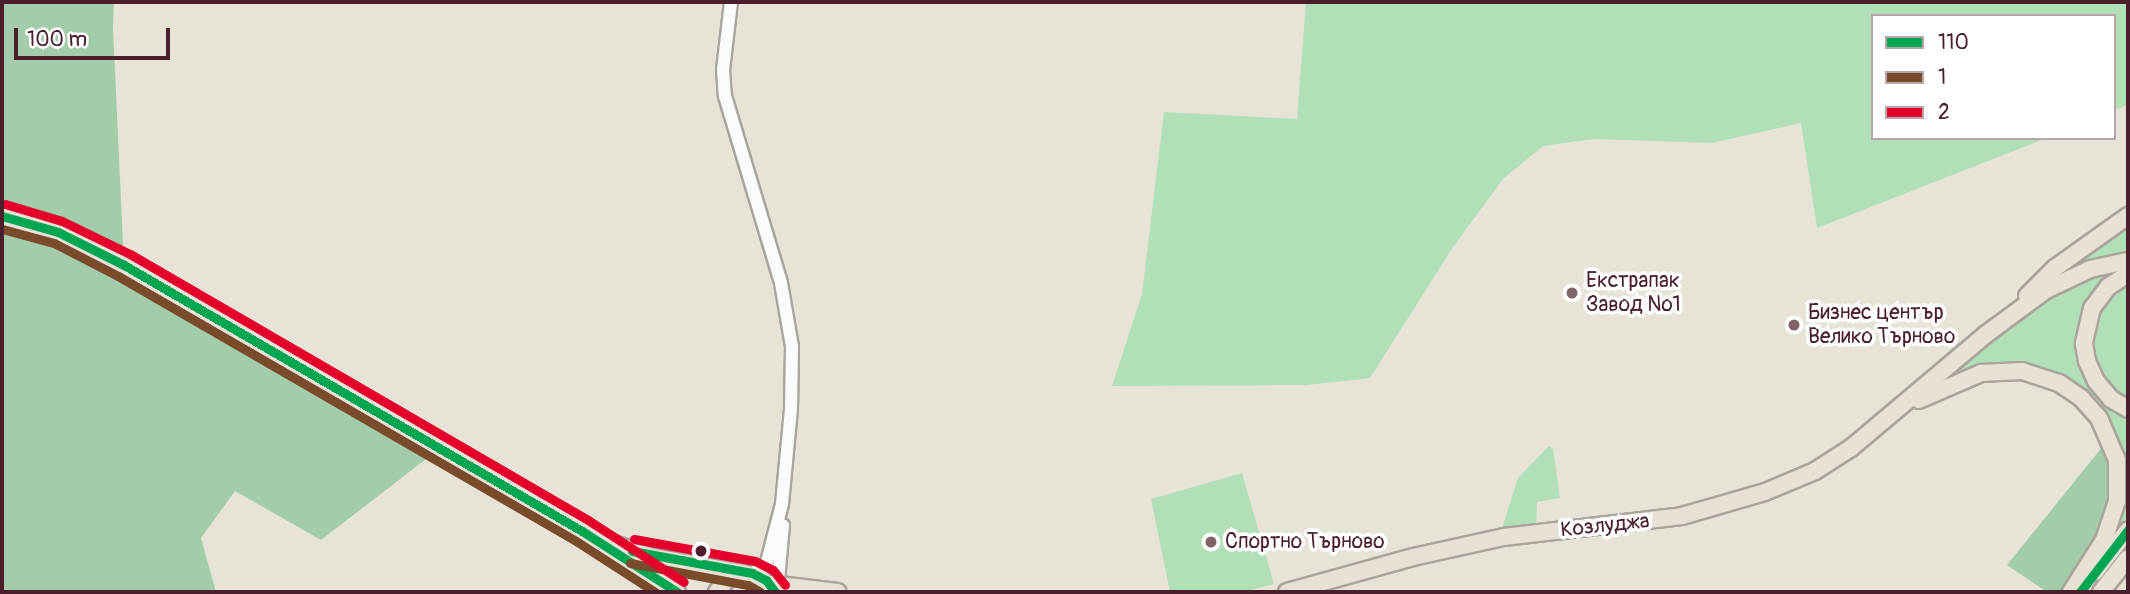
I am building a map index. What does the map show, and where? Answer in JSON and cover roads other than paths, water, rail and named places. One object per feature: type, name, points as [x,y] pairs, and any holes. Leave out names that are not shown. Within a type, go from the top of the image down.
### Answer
[{"type":"main road","points":[[2,216],[58,232],[124,265],[582,531],[677,592]]},
{"type":"main road","points":[[2024,305],[2034,288],[2070,256],[2128,216]]},
{"type":"main road","points":[[2070,256],[2077,274]]},
{"type":"main road","points":[[1901,409],[2024,305],[2077,274],[2128,261]]},
{"type":"main road","points":[[2128,274],[2108,287],[2092,307],[2084,344],[2087,361],[2096,381],[2111,398],[2128,409]]},
{"type":"main road","points":[[1901,409],[1957,381],[2004,370],[2048,377],[2073,392],[2093,411],[2104,425],[2114,451],[2118,472],[2117,501],[2104,540],[2071,592]]},
{"type":"main road","name":"Козлуджа","points":[[1287,592],[1413,556],[1504,537],[1647,522],[1737,502],[1815,471],[1851,448],[1901,409]]},
{"type":"main road","points":[[2080,592],[2128,530]]},
{"type":"main road","points":[[582,531],[636,553],[747,573],[775,589],[838,592]]},
{"type":"main road","points":[[2101,592],[2128,558]]},
{"type":"main road","points":[[2109,592],[2128,572]]},
{"type":"main road","points":[[717,592],[727,579],[747,573]]},
{"type":"street","points":[[731,2],[723,70],[725,96],[781,284],[792,347],[791,409],[782,504],[783,533],[775,589]]},
{"type":"street","points":[[747,573],[766,566],[782,504]]},
{"type":"place","name":"Екстрапак Завод №1","points":[[1572,293]]},
{"type":"place","name":"Бизнес център Велико Търново","points":[[1794,325]]},
{"type":"place","name":"Спортно Търново","points":[[1211,542]]}]
